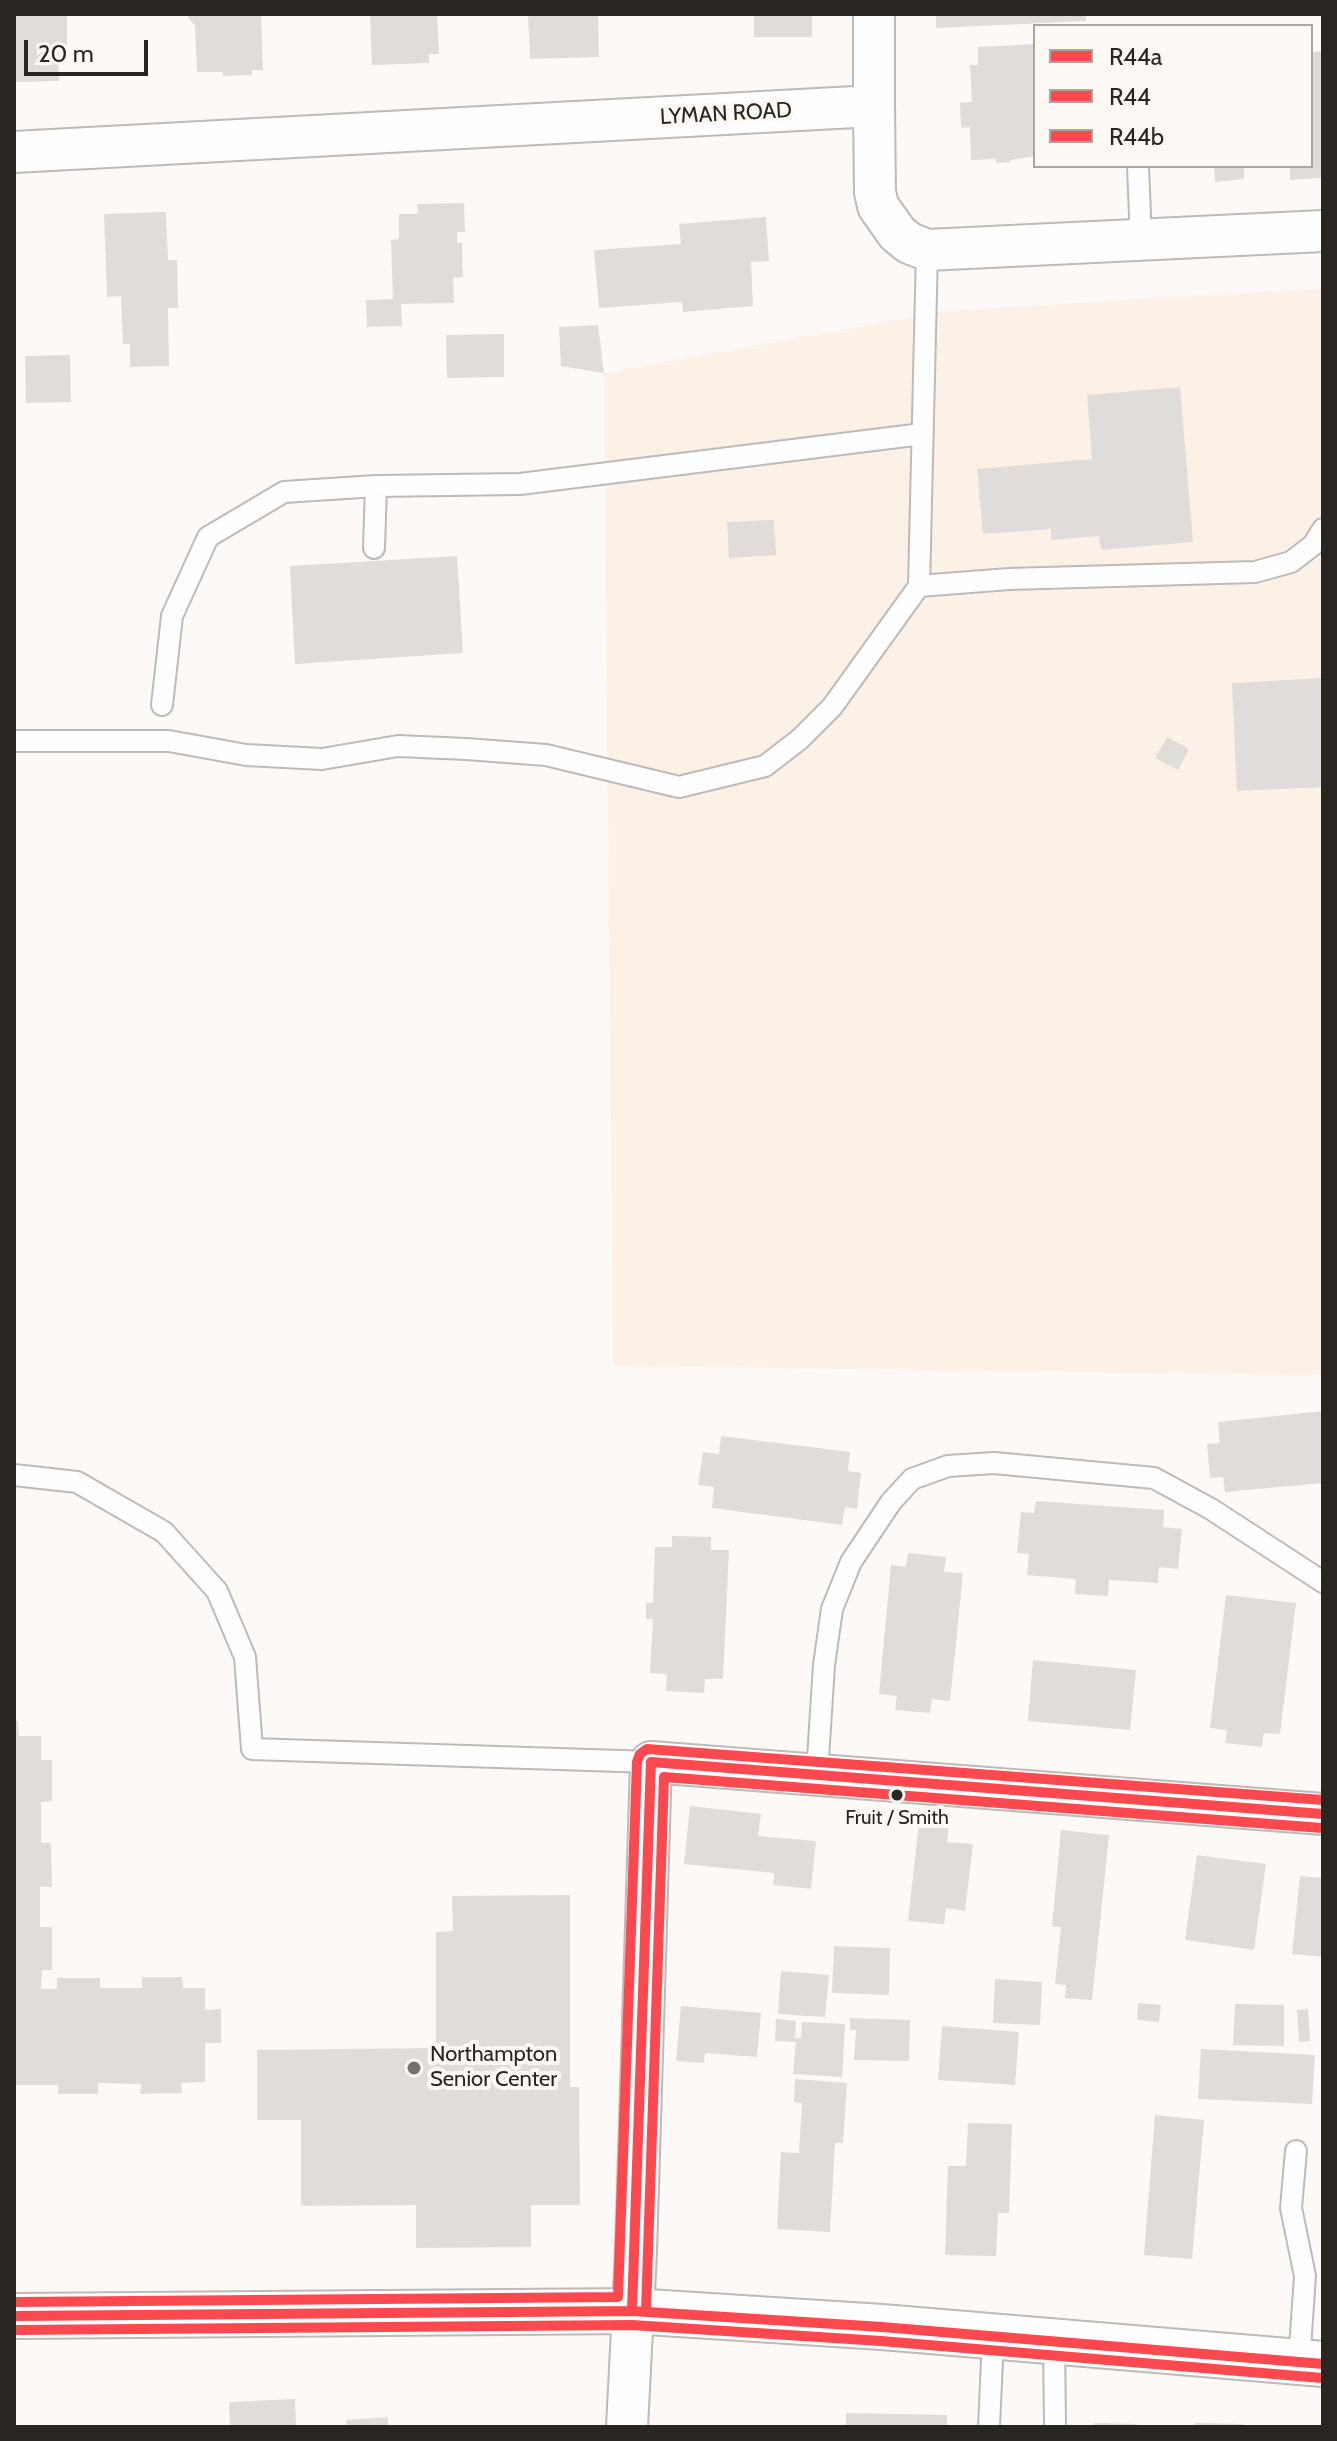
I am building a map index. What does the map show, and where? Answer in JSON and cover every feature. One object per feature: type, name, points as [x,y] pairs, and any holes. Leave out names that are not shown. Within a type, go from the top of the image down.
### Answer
[{"type":"main road","points":[[14,2316],[632,2311],[1311,2363]]},
{"type":"street","points":[[874,14],[875,192],[878,206],[897,233],[909,243],[927,250],[1323,231]]},
{"type":"street","name":"LYMAN ROAD","points":[[14,152],[874,106]]},
{"type":"street","points":[[627,2427],[651,1762],[1323,1814]]},
{"type":"lane","points":[[1138,168],[1141,240]]},
{"type":"lane","points":[[14,741],[169,741],[246,755],[322,759],[398,746],[482,750],[546,755],[679,787],[765,766],[800,739],[832,707],[919,586],[927,250]]},
{"type":"lane","points":[[162,705],[172,616],[208,537],[284,492],[376,486],[520,484],[922,434]]},
{"type":"lane","points":[[374,548],[376,486]]},
{"type":"lane","points":[[919,586],[1009,579],[1255,572],[1291,562],[1313,545],[1323,529]]},
{"type":"lane","points":[[817,1774],[824,1665],[832,1609],[851,1562],[891,1502],[912,1479],[948,1466],[994,1463],[1154,1478],[1211,1509],[1323,1582]]},
{"type":"lane","points":[[14,1475],[77,1482],[164,1532],[217,1591],[245,1657],[252,1749],[651,1762]]},
{"type":"lane","points":[[1296,2151],[1291,2208],[1305,2276],[1311,2363]]},
{"type":"lane","points":[[989,2427],[993,2337]]},
{"type":"lane","points":[[1054,2341],[1055,2427]]},
{"type":"shaded area","points":[[1323,288],[1323,1375],[613,1366],[604,373],[946,311]]},
{"type":"building","points":[[14,14],[67,14],[67,45],[58,45],[59,81],[14,82]]},
{"type":"building","points":[[188,14],[261,14],[263,70],[252,70],[252,75],[223,76],[223,72],[197,72],[195,25]]},
{"type":"building","points":[[370,14],[437,14],[439,54],[429,54],[429,63],[372,65]]},
{"type":"building","points":[[528,14],[598,14],[599,57],[530,59]]},
{"type":"building","points":[[754,14],[812,14],[812,37],[754,37]]},
{"type":"building","points":[[936,14],[1086,14],[1086,21],[936,28]]},
{"type":"building","points":[[1033,44],[1033,156],[996,163],[996,159],[971,160],[970,127],[961,128],[960,103],[972,102],[970,65],[978,65],[978,47]]},
{"type":"building","points":[[1323,51],[1321,178],[1290,180],[1290,168],[1313,168],[1313,52]]},
{"type":"building","points":[[1214,168],[1244,168],[1244,179],[1215,182]]},
{"type":"building","points":[[464,203],[465,232],[457,232],[457,243],[462,243],[463,277],[453,278],[454,303],[401,304],[402,326],[367,327],[366,300],[393,299],[391,240],[399,239],[399,214],[418,214],[417,204]]},
{"type":"building","points":[[166,212],[168,260],[177,260],[178,308],[168,308],[169,366],[130,367],[130,344],[123,344],[121,296],[107,297],[104,214]]},
{"type":"building","points":[[766,217],[769,261],[751,262],[753,306],[683,312],[682,302],[599,308],[594,250],[681,244],[679,224]]},
{"type":"building","points":[[598,325],[604,373],[561,366],[559,327]]},
{"type":"building","points":[[504,334],[504,377],[447,378],[446,335]]},
{"type":"building","points":[[70,355],[71,402],[26,403],[25,356]]},
{"type":"building","points":[[1180,387],[1193,542],[1101,550],[1099,536],[1051,540],[1051,529],[983,534],[977,469],[1092,459],[1087,395]]},
{"type":"building","points":[[774,520],[776,555],[729,558],[727,522]]},
{"type":"building","points":[[457,556],[463,653],[295,664],[290,566]]},
{"type":"building","points":[[1323,678],[1323,787],[1237,791],[1232,683]]},
{"type":"building","points":[[1167,737],[1189,749],[1178,770],[1155,758]]},
{"type":"building","points":[[1323,1411],[1323,1483],[1225,1492],[1223,1477],[1210,1478],[1207,1444],[1220,1443],[1218,1422]]},
{"type":"building","points":[[721,1436],[850,1452],[848,1471],[861,1473],[857,1509],[845,1507],[842,1525],[712,1508],[714,1487],[698,1485],[703,1452],[719,1454]]},
{"type":"building","points":[[1036,1501],[1164,1510],[1163,1527],[1182,1529],[1178,1569],[1159,1567],[1158,1583],[1109,1580],[1108,1596],[1075,1594],[1076,1579],[1027,1575],[1029,1554],[1017,1553],[1021,1512],[1034,1513]]},
{"type":"building","points":[[672,1536],[711,1537],[711,1550],[729,1550],[723,1679],[705,1679],[704,1693],[666,1691],[667,1674],[650,1673],[653,1619],[646,1619],[646,1603],[653,1603],[655,1547],[672,1547]]},
{"type":"building","points":[[908,1553],[946,1557],[944,1572],[963,1573],[950,1701],[932,1699],[930,1713],[895,1710],[897,1696],[879,1694],[891,1565],[906,1567]]},
{"type":"building","points":[[1226,1595],[1296,1603],[1280,1734],[1264,1733],[1262,1747],[1225,1743],[1227,1730],[1210,1728]]},
{"type":"building","points":[[1033,1660],[1136,1670],[1130,1730],[1028,1721]]},
{"type":"building","points":[[14,1721],[18,1721],[19,1736],[41,1736],[41,1760],[52,1760],[52,1801],[41,1802],[41,1843],[51,1843],[52,1887],[40,1887],[40,1927],[52,1927],[52,1970],[42,1970],[41,1989],[57,1989],[57,1978],[100,1978],[100,1988],[142,1988],[142,1977],[182,1977],[183,1988],[205,1988],[205,2010],[221,2009],[221,2043],[205,2043],[205,2082],[181,2083],[182,2093],[140,2094],[141,2084],[98,2083],[98,2094],[58,2094],[58,2085],[14,2085]]},
{"type":"building","points":[[690,1806],[761,1814],[758,1836],[816,1841],[811,1889],[773,1885],[774,1873],[684,1864]]},
{"type":"building","points":[[919,1822],[949,1825],[947,1842],[973,1844],[965,1911],[946,1908],[944,1924],[908,1921]]},
{"type":"building","points":[[1061,1830],[1109,1835],[1092,2000],[1065,1998],[1066,1985],[1055,1984],[1061,1927],[1052,1927]]},
{"type":"building","points":[[1197,1855],[1266,1864],[1254,1950],[1185,1940]]},
{"type":"building","points":[[1300,1876],[1323,1878],[1323,1957],[1292,1954]]},
{"type":"building","name":"Northampton Senior Center","points":[[570,1895],[570,2087],[579,2087],[580,2205],[531,2205],[531,2247],[416,2248],[416,2205],[301,2206],[301,2120],[257,2120],[257,2050],[436,2048],[436,1932],[453,1931],[452,1896]]},
{"type":"building","points":[[834,1946],[890,1948],[889,1995],[832,1993]]},
{"type":"building","points":[[781,1971],[829,1975],[825,2017],[778,2014]]},
{"type":"building","points":[[995,1979],[1042,1982],[1040,2025],[993,2023]]},
{"type":"building","points":[[1138,2003],[1161,2005],[1159,2022],[1137,2020]]},
{"type":"building","points":[[1235,2004],[1284,2005],[1284,2046],[1233,2045]]},
{"type":"building","points":[[681,2006],[761,2013],[757,2057],[705,2053],[704,2063],[676,2061]]},
{"type":"building","points":[[1308,2009],[1310,2041],[1299,2042],[1297,2010]]},
{"type":"building","points":[[850,2018],[910,2020],[909,2061],[854,2060],[856,2030],[850,2030]]},
{"type":"building","points":[[776,2019],[796,2021],[795,2038],[801,2038],[802,2022],[845,2024],[842,2077],[793,2074],[796,2042],[775,2041]]},
{"type":"building","points":[[942,2026],[1019,2032],[1015,2085],[938,2080]]},
{"type":"building","points":[[1201,2049],[1315,2055],[1312,2104],[1198,2099]]},
{"type":"building","points":[[795,2079],[847,2083],[843,2143],[835,2143],[830,2232],[777,2229],[781,2152],[799,2153],[802,2103],[794,2102]]},
{"type":"building","points":[[1155,2115],[1204,2120],[1192,2259],[1144,2255]]},
{"type":"building","points":[[968,2123],[1012,2124],[1009,2213],[998,2213],[996,2256],[945,2255],[948,2166],[966,2166]]},
{"type":"building","points":[[295,2399],[296,2427],[230,2427],[229,2402]]},
{"type":"building","points":[[846,2413],[947,2415],[947,2427],[846,2427]]},
{"type":"building","points":[[388,2417],[388,2427],[347,2427],[346,2420]]},
{"type":"building","points":[[1094,2423],[1137,2424],[1137,2427],[1094,2427]]},
{"type":"building","points":[[1195,2423],[1243,2424],[1243,2427],[1195,2427]]},
{"type":"transit line","name":"R44b","points":[[14,2302],[618,2297],[637,1762],[640,1754],[647,1749],[1323,1800]]},
{"type":"transit line","name":"R44a","points":[[632,2311],[651,1762],[1323,1814]]},
{"type":"transit line","name":"R44","points":[[646,2311],[664,1777],[1322,1828]]},
{"type":"transit line","name":"R44a","points":[[14,2316],[632,2311],[882,2327],[1323,2364]]},
{"type":"transit line","name":"R44","points":[[14,2330],[632,2325],[881,2341],[1322,2378]]},
{"type":"place","name":"Fruit / Smith","points":[[897,1795]]},
{"type":"place","name":"Northampton Senior Center","points":[[414,2068]]}]
